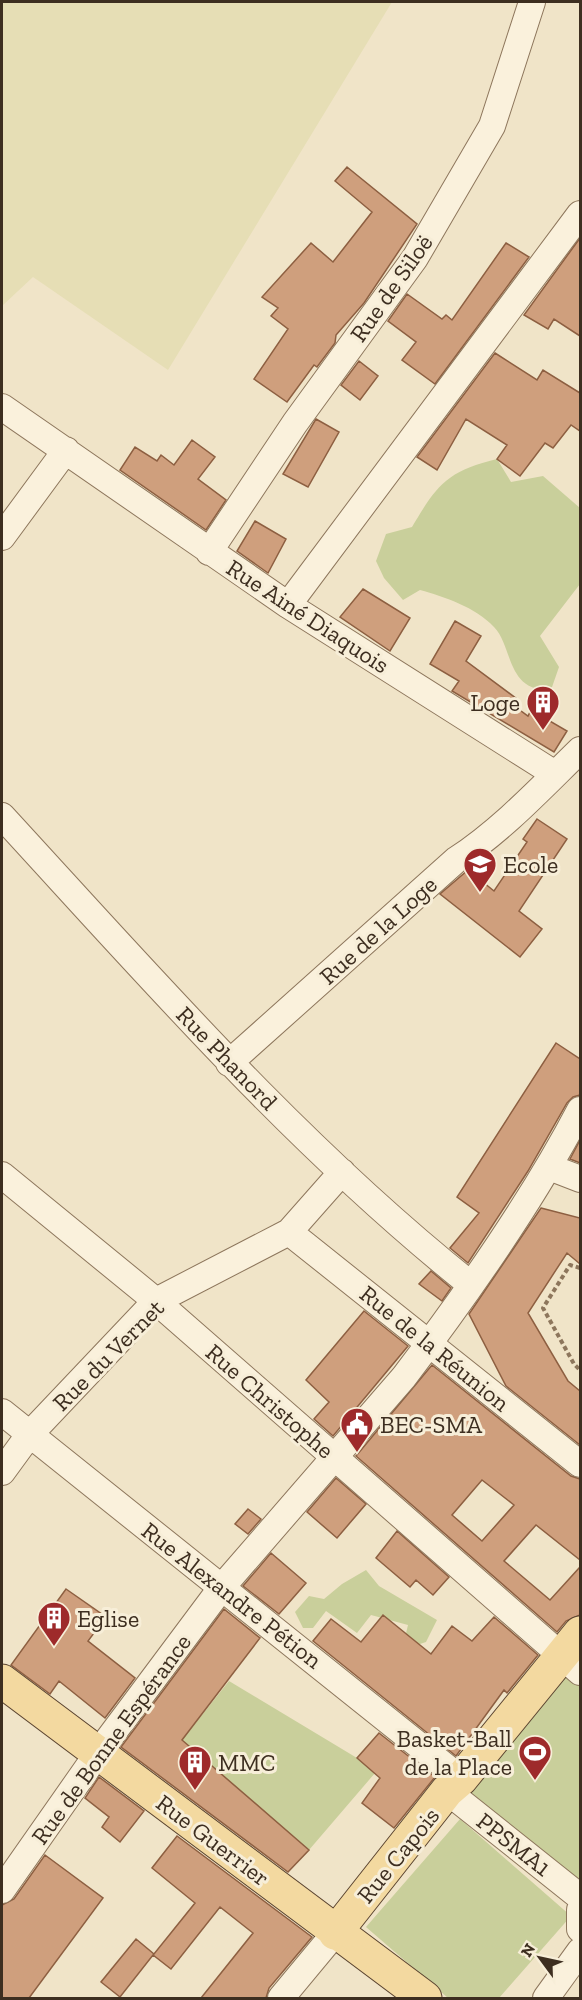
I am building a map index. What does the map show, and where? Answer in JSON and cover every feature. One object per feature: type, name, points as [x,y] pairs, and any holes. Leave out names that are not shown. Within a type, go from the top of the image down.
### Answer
[{"type":"main road","name":"Rue Capois","points":[[334,1933],[454,1785],[574,1654]]},
{"type":"main road","name":"Rue Guerrier","points":[[2,1681],[190,1820],[334,1933],[425,1998]]},
{"type":"street","name":"Rue de Siloë","points":[[208,552],[295,423],[421,248],[492,126],[532,2]]},
{"type":"street","points":[[288,605],[580,213]]},
{"type":"street","name":"Rue Ainé Diaquois","points":[[2,407],[208,552],[555,774]]},
{"type":"street","points":[[2,537],[66,450]]},
{"type":"street","name":"Rue de la Loge","points":[[229,1063],[456,860],[476,847],[515,813],[580,750]]},
{"type":"street","name":"Rue Phanord","points":[[2,816],[229,1063],[342,1172],[470,1284]]},
{"type":"street","points":[[430,1343],[549,1167],[580,1110]]},
{"type":"street","points":[[549,1167],[580,1179]]},
{"type":"street","name":"Rue du Vernet","points":[[2,1472],[30,1435],[156,1301],[289,1232],[342,1172]]},
{"type":"street","name":"Rue Christophe","points":[[2,1175],[156,1301],[333,1457],[574,1654]]},
{"type":"street","name":"Rue de la Réunion","points":[[289,1232],[580,1464]]},
{"type":"street","name":"Rue de Bonne Espérance","points":[[2,1890],[98,1753],[222,1587],[404,1377],[430,1343]]},
{"type":"street","name":"Rue Alexandre Pétion","points":[[2,1412],[222,1587],[454,1785]]},
{"type":"street","name":"PPSMA1","points":[[454,1785],[580,1897]]},
{"type":"street","points":[[580,1910],[580,1929]]},
{"type":"street","name":"Rue Capois","points":[[281,1998],[334,1933]]},
{"type":"street","points":[[547,1998],[580,1951]]},
{"type":"path","points":[[580,1268],[570,1265],[543,1308],[574,1364],[580,1370]]},
{"type":"shaded area","points":[[2,2],[392,2],[168,370],[33,277],[2,306]]},
{"type":"green space","points":[[497,459],[511,482],[543,476],[580,508],[580,584],[540,636],[559,667],[551,690],[536,689],[526,684],[518,676],[500,635],[478,614],[459,604],[420,590],[403,600],[384,578],[376,561],[386,534],[412,527],[429,500],[445,482],[466,469]]},
{"type":"green space","points":[[366,1570],[379,1586],[437,1620],[426,1642],[402,1650],[408,1625],[371,1615],[357,1633],[326,1611],[313,1628],[303,1628],[295,1612],[309,1596],[324,1599],[342,1584]]},
{"type":"green space","points":[[564,1672],[580,1686],[580,1885],[468,1793]]},
{"type":"green space","points":[[229,1681],[357,1758],[375,1773],[309,1850],[182,1740]]},
{"type":"green space","points":[[460,1819],[571,1916],[499,1998],[448,1998],[366,1927]]},
{"type":"building","points":[[347,167],[417,224],[364,303],[336,335],[335,343],[317,367],[314,365],[287,402],[254,379],[288,329],[271,316],[278,308],[262,297],[311,243],[333,262],[372,212],[335,181]]},
{"type":"building","points":[[580,238],[580,336],[554,319],[548,329],[524,315]]},
{"type":"building","points":[[506,243],[529,257],[435,384],[402,360],[416,342],[388,321],[407,294],[442,319],[446,315],[452,320]]},
{"type":"building","points":[[495,353],[537,380],[543,370],[580,393],[580,431],[571,425],[553,448],[545,443],[520,476],[497,459],[507,445],[466,419],[437,470],[417,457]]},
{"type":"building","points":[[359,361],[378,376],[360,400],[341,385]]},
{"type":"building","points":[[316,419],[339,432],[308,487],[283,474]]},
{"type":"building","points":[[192,440],[215,457],[198,479],[226,500],[206,530],[120,470],[135,447],[157,461],[161,455],[174,465]]},
{"type":"building","points":[[255,521],[286,539],[268,573],[237,551]]},
{"type":"building","points":[[363,589],[410,618],[390,651],[340,617]]},
{"type":"building","points":[[455,621],[481,636],[466,661],[517,699],[513,705],[528,716],[531,710],[567,731],[554,752],[452,691],[459,681],[430,664]]},
{"type":"building","points":[[537,819],[567,839],[519,911],[542,929],[520,957],[440,894],[468,870],[494,891],[527,842],[523,839]]},
{"type":"building","points":[[556,1043],[580,1059],[580,1095],[573,1097],[567,1103],[528,1171],[468,1263],[450,1248],[479,1213],[457,1197]]},
{"type":"building","points":[[580,1140],[580,1163],[570,1159]]},
{"type":"building","points":[[541,1208],[580,1218],[580,1264],[567,1253],[528,1313],[568,1381],[580,1391],[580,1445],[506,1386],[469,1314]]},
{"type":"building","points":[[431,1271],[451,1288],[442,1301],[419,1284]]},
{"type":"building","points":[[364,1311],[408,1346],[333,1436],[314,1419],[329,1402],[306,1380]]},
{"type":"building","points":[[432,1365],[571,1476],[580,1479],[580,1560],[536,1525],[504,1561],[550,1600],[580,1567],[580,1615],[566,1621],[557,1632],[356,1456]],"holes":[[[482,1480],[514,1505],[482,1541],[452,1515]]]},
{"type":"building","points":[[336,1478],[366,1504],[337,1538],[307,1512]]},
{"type":"building","points":[[248,1509],[261,1519],[248,1534],[235,1524]]},
{"type":"building","points":[[397,1531],[449,1577],[433,1595],[416,1580],[410,1587],[376,1558]]},
{"type":"building","points":[[271,1553],[306,1583],[279,1614],[243,1586]]},
{"type":"building","name":"Eglise","points":[[66,1589],[106,1617],[88,1641],[135,1678],[105,1718],[59,1681],[50,1694],[11,1665]]},
{"type":"building","points":[[224,1609],[260,1638],[182,1740],[309,1850],[288,1872],[121,1747]]},
{"type":"building","points":[[383,1615],[431,1654],[452,1626],[472,1641],[494,1617],[538,1655],[507,1693],[504,1690],[456,1756],[313,1641],[331,1619],[361,1642]]},
{"type":"building","points":[[379,1733],[435,1777],[394,1828],[362,1803],[380,1778],[357,1758]]},
{"type":"building","points":[[99,1777],[144,1811],[120,1842],[102,1827],[109,1817],[85,1798]]},
{"type":"building","points":[[177,1836],[312,1937],[269,1988],[266,1998],[201,1998],[253,1933],[220,1907],[171,1969],[153,1955],[120,1997],[101,1982],[136,1939],[154,1954],[195,1903],[152,1868]]},
{"type":"building","points":[[45,1855],[103,1898],[29,1998],[2,1998],[2,1905],[14,1899]]},
{"type":"place","name":"Loge","points":[[543,731]]},
{"type":"place","name":"Ecole","points":[[480,893]]},
{"type":"place","name":"BEC-SMA","points":[[357,1453]]},
{"type":"place","name":"Eglise","points":[[54,1647]]},
{"type":"place","name":"Basket-Ball de la Place","points":[[535,1781]]},
{"type":"place","name":"MMC","points":[[195,1791]]}]
